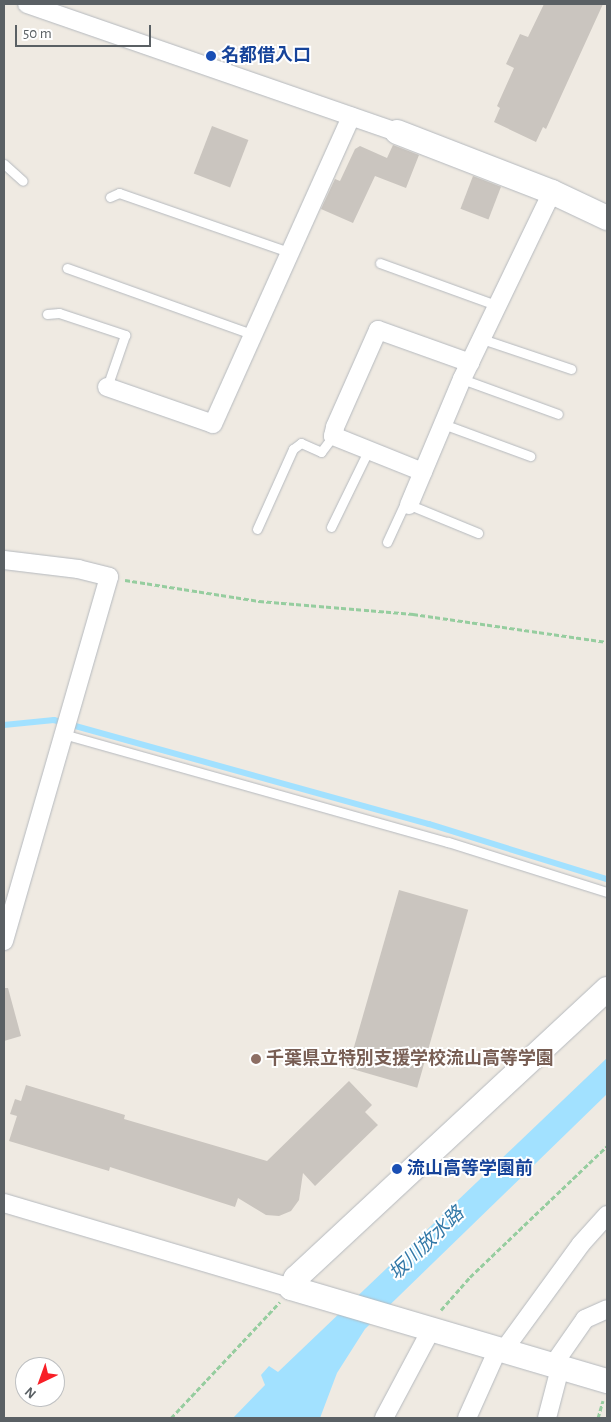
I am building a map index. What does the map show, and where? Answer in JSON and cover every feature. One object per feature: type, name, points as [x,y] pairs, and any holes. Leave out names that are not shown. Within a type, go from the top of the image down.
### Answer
[{"type":"street","points":[[27,4],[351,118],[397,132],[552,192],[607,218]]},
{"type":"street","points":[[106,387],[213,424],[351,118]]},
{"type":"street","points":[[409,505],[462,379],[552,192]]},
{"type":"street","points":[[423,472],[333,436],[378,330],[470,364]]},
{"type":"street","points":[[4,560],[78,570],[109,577],[62,733],[4,941]]},
{"type":"street","points":[[298,1290],[296,1278],[607,989]]},
{"type":"street","points":[[4,1204],[607,1381]]},
{"type":"street","points":[[467,1418],[501,1350],[581,1244],[607,1215]]},
{"type":"street","points":[[547,1418],[556,1367],[586,1319],[607,1309]]},
{"type":"street","points":[[384,1418],[423,1328]]},
{"type":"lane","points":[[4,164],[23,181]]},
{"type":"lane","points":[[110,197],[119,193],[291,253]]},
{"type":"lane","points":[[380,263],[496,305]]},
{"type":"lane","points":[[67,268],[254,335]]},
{"type":"lane","points":[[47,314],[59,313],[125,335],[106,387]]},
{"type":"lane","points":[[482,339],[571,369]]},
{"type":"lane","points":[[462,379],[558,414]]},
{"type":"lane","points":[[444,424],[530,456]]},
{"type":"lane","points":[[257,529],[293,449],[301,443],[321,452],[333,436]]},
{"type":"lane","points":[[331,527],[368,451]]},
{"type":"lane","points":[[387,542],[405,504],[478,533]]},
{"type":"lane","points":[[62,733],[448,842],[607,892]]},
{"type":"path","points":[[109,577],[259,601],[413,614],[607,642]]},
{"type":"path","points":[[423,1328],[470,1277],[607,1146]]},
{"type":"path","points":[[171,1418],[231,1352],[298,1290]]},
{"type":"water","name":"坂川放水路","points":[[607,1058],[607,1094],[365,1329],[337,1373],[320,1418],[233,1418],[265,1385],[261,1375],[269,1366],[278,1372]]},
{"type":"building","points":[[544,4],[603,4],[546,129],[543,127],[536,142],[494,122],[500,108],[497,106],[514,68],[506,64],[520,34],[528,37]]},
{"type":"building","points":[[212,126],[248,140],[230,188],[194,174]]},
{"type":"building","points":[[393,145],[419,155],[406,188],[375,176],[353,223],[321,209],[335,179],[340,181],[355,149],[360,146],[387,158]]},
{"type":"building","points":[[473,176],[501,187],[488,219],[460,209]]},
{"type":"building","points":[[399,890],[468,910],[417,1088],[348,1068]]},
{"type":"building","points":[[4,988],[8,988],[21,1036],[4,1041]]},
{"type":"building","points":[[349,1081],[372,1105],[365,1112],[378,1125],[315,1186],[303,1173],[299,1200],[291,1211],[279,1216],[266,1215],[238,1198],[235,1207],[110,1167],[109,1171],[9,1141],[17,1116],[10,1114],[15,1099],[21,1101],[26,1085],[125,1115],[124,1119],[267,1161]]},
{"type":"waterway","points":[[4,725],[54,720],[429,824],[607,879]]},
{"type":"place","name":"名都借入口","points":[[211,56]]},
{"type":"place","name":"千葉県立特別支援学校流山高等学園","points":[[256,1059]]},
{"type":"place","name":"流山高等学園前","points":[[397,1169]]}]
